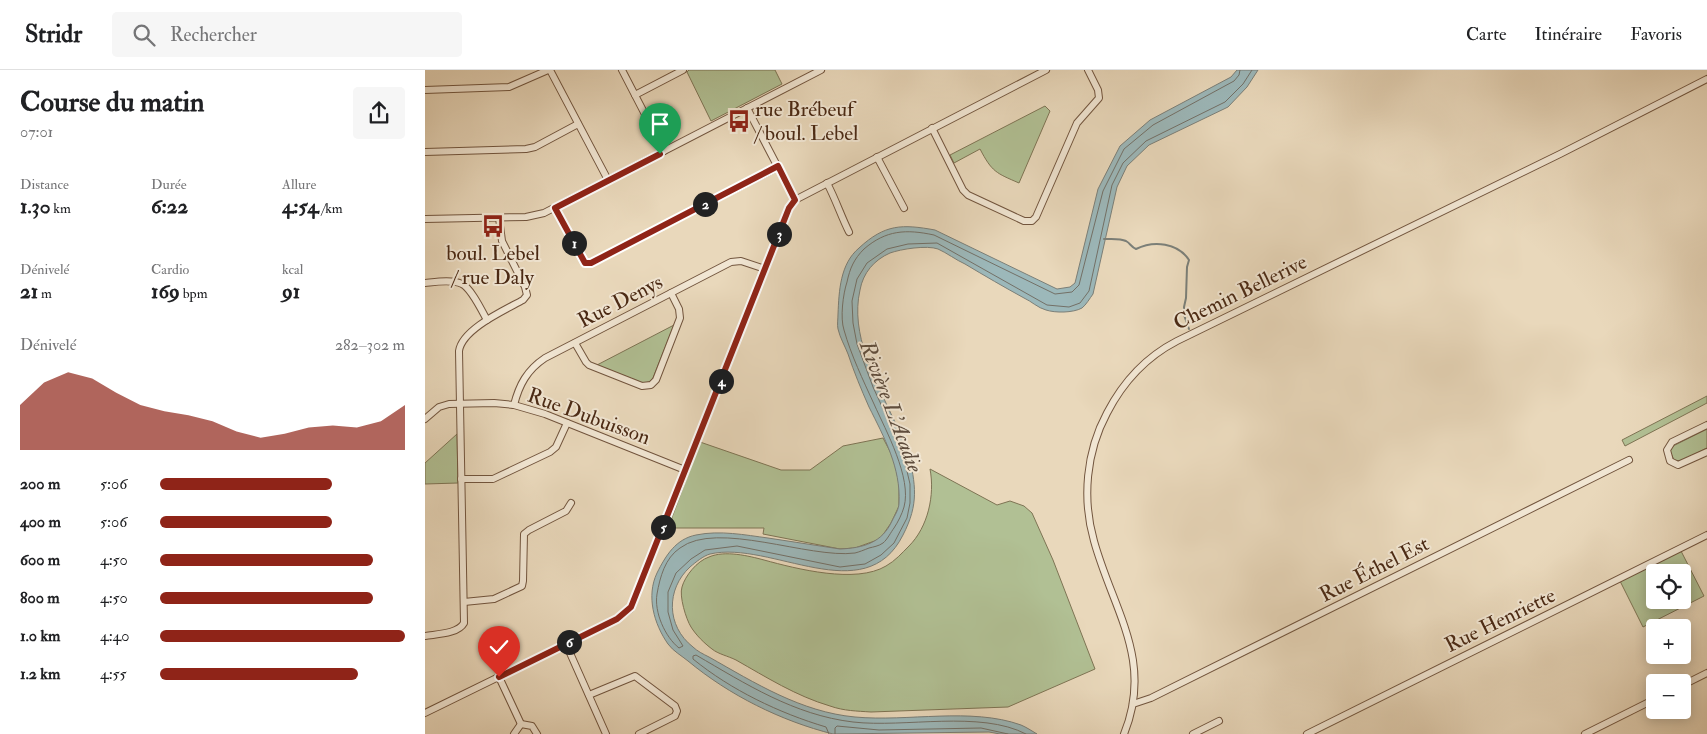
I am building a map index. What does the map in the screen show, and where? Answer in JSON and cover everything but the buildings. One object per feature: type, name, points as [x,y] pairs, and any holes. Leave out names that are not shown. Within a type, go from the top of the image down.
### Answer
[{"type":"street","points":[[425,90],[509,88],[549,70],[608,180]]},
{"type":"street","points":[[622,70],[664,151]]},
{"type":"street","points":[[635,95],[683,70]]},
{"type":"street","points":[[425,219],[535,216],[555,208],[821,70]]},
{"type":"street","points":[[425,713],[617,619],[630,609],[789,208],[795,200],[1046,70]]},
{"type":"street","points":[[932,128],[966,193],[972,198],[1024,221],[1032,221],[1036,217],[1077,123],[1099,98],[1098,90],[1088,70]]},
{"type":"street","name":"Chemin Bellerive","points":[[1124,734],[1133,704],[1135,676],[1132,647],[1094,541],[1087,494],[1090,463],[1100,427],[1118,394],[1138,369],[1153,356],[1177,341],[1560,154],[1707,79]]},
{"type":"street","points":[[747,108],[795,200]]},
{"type":"street","points":[[425,152],[526,150],[578,124]]},
{"type":"street","points":[[877,157],[904,208]]},
{"type":"street","points":[[555,208],[584,262],[589,264],[778,166]]},
{"type":"street","points":[[827,183],[849,232]]},
{"type":"street","points":[[425,636],[458,629],[463,626],[464,622],[459,351],[461,343],[466,336],[487,320],[523,300],[527,294],[501,238],[499,218]]},
{"type":"street","name":"Rue Denys","points":[[514,405],[522,382],[531,370],[545,358],[736,261],[744,261],[765,269]]},
{"type":"street","points":[[425,282],[455,282],[463,284],[487,320]]},
{"type":"street","points":[[575,342],[589,365],[642,386],[651,385],[656,380],[680,318],[679,309],[671,293]]},
{"type":"street","name":"Rue Dubuisson","points":[[425,420],[441,406],[460,403],[514,405],[567,423],[685,470]]},
{"type":"street","points":[[461,479],[493,479],[550,452],[556,447],[567,423]]},
{"type":"street","points":[[1707,425],[1672,442],[1667,448],[1667,453],[1670,460],[1678,465],[1707,452]]},
{"type":"street","name":"Rue Éthel Est","points":[[1133,704],[1151,698],[1629,460]]},
{"type":"street","points":[[463,602],[494,599],[522,586],[524,534],[566,511],[571,503]]},
{"type":"street","name":"Rue Henriette","points":[[1307,734],[1707,535]]},
{"type":"street","points":[[566,644],[606,734]]},
{"type":"street","points":[[1691,681],[1707,673]]},
{"type":"street","points":[[589,695],[635,676],[675,706],[677,712],[675,716],[639,734]]},
{"type":"street","points":[[499,677],[521,724],[518,731],[514,734]]},
{"type":"street","points":[[1585,734],[1646,704]]},
{"type":"street","points":[[1193,734],[1219,721]]},
{"type":"street","points":[[521,724],[532,726],[537,734]]},
{"type":"green space","points":[[689,70],[775,70],[782,84],[711,121],[687,72]]},
{"type":"green space","points":[[1045,106],[1050,111],[1019,183],[995,171],[980,149],[954,163],[950,155]]},
{"type":"green space","points":[[674,325],[653,378],[649,382],[643,383],[597,365]]},
{"type":"green space","points":[[1707,396],[1707,403],[1625,446],[1622,440]]},
{"type":"green space","points":[[1707,429],[1707,448],[1681,461],[1674,460],[1670,451],[1673,446]]},
{"type":"green space","points":[[457,434],[458,483],[425,484],[425,463]]},
{"type":"green space","points":[[883,438],[894,459],[899,484],[899,506],[891,523],[880,539],[855,548],[840,549],[763,534],[764,528],[668,528],[700,442],[781,470],[810,470],[843,446]]},
{"type":"green space","points":[[930,469],[997,505],[1010,501],[1024,506],[1032,513],[1053,560],[1095,669],[1008,707],[871,712],[835,708],[805,697],[736,660],[717,652],[703,642],[695,633],[683,607],[681,591],[689,574],[696,565],[715,555],[729,554],[744,555],[809,571],[826,573],[859,574],[886,566],[909,546],[921,530],[931,500]]},
{"type":"green space","points":[[1681,551],[1688,564],[1655,564]]},
{"type":"green space","points":[[1646,568],[1646,609],[1678,609],[1659,619],[1646,619],[1646,625],[1643,627],[1620,581]]},
{"type":"green space","points":[[1691,571],[1704,596],[1691,603]]},
{"type":"water","points":[[1237,70],[1258,70],[1247,87],[1228,107],[1149,145],[1127,166],[1117,187],[1093,294],[1082,308],[1064,312],[1043,309],[945,252],[933,248],[914,248],[890,253],[879,259],[870,268],[861,284],[860,290],[858,323],[861,340],[872,372],[907,448],[915,494],[912,514],[903,535],[886,557],[865,568],[841,571],[815,568],[734,552],[710,554],[697,561],[682,576],[673,596],[672,607],[678,629],[684,638],[695,648],[702,654],[761,686],[797,703],[835,714],[855,717],[981,717],[1021,725],[1037,734],[1000,734],[989,732],[833,734],[794,722],[738,696],[672,649],[655,619],[652,591],[657,573],[664,560],[672,549],[683,540],[696,535],[723,533],[840,549],[864,546],[883,535],[897,512],[899,490],[894,465],[886,441],[860,387],[838,327],[839,296],[842,278],[844,270],[853,254],[868,240],[886,230],[913,227],[935,230],[1057,289],[1070,287],[1075,283],[1098,189],[1120,146],[1150,120],[1231,77]]},
{"type":"waterway","points":[[1104,239],[1124,240],[1136,249],[1150,245],[1165,245],[1184,254],[1189,260],[1184,307],[1184,315],[1189,329]]},
{"type":"place","name":"rue Brébeuf / boul. Lebel","points":[[739,121]]},
{"type":"place","name":"boul. Lebel / rue Daly","points":[[493,226]]},
{"type":"route","points":[[499,677],[617,619],[631,607],[789,208],[795,200],[778,166],[591,263],[585,263],[555,208],[660,154]]},
{"type":"water label","name":"Rivière L'Acadie","points":[[892,406]]}]
